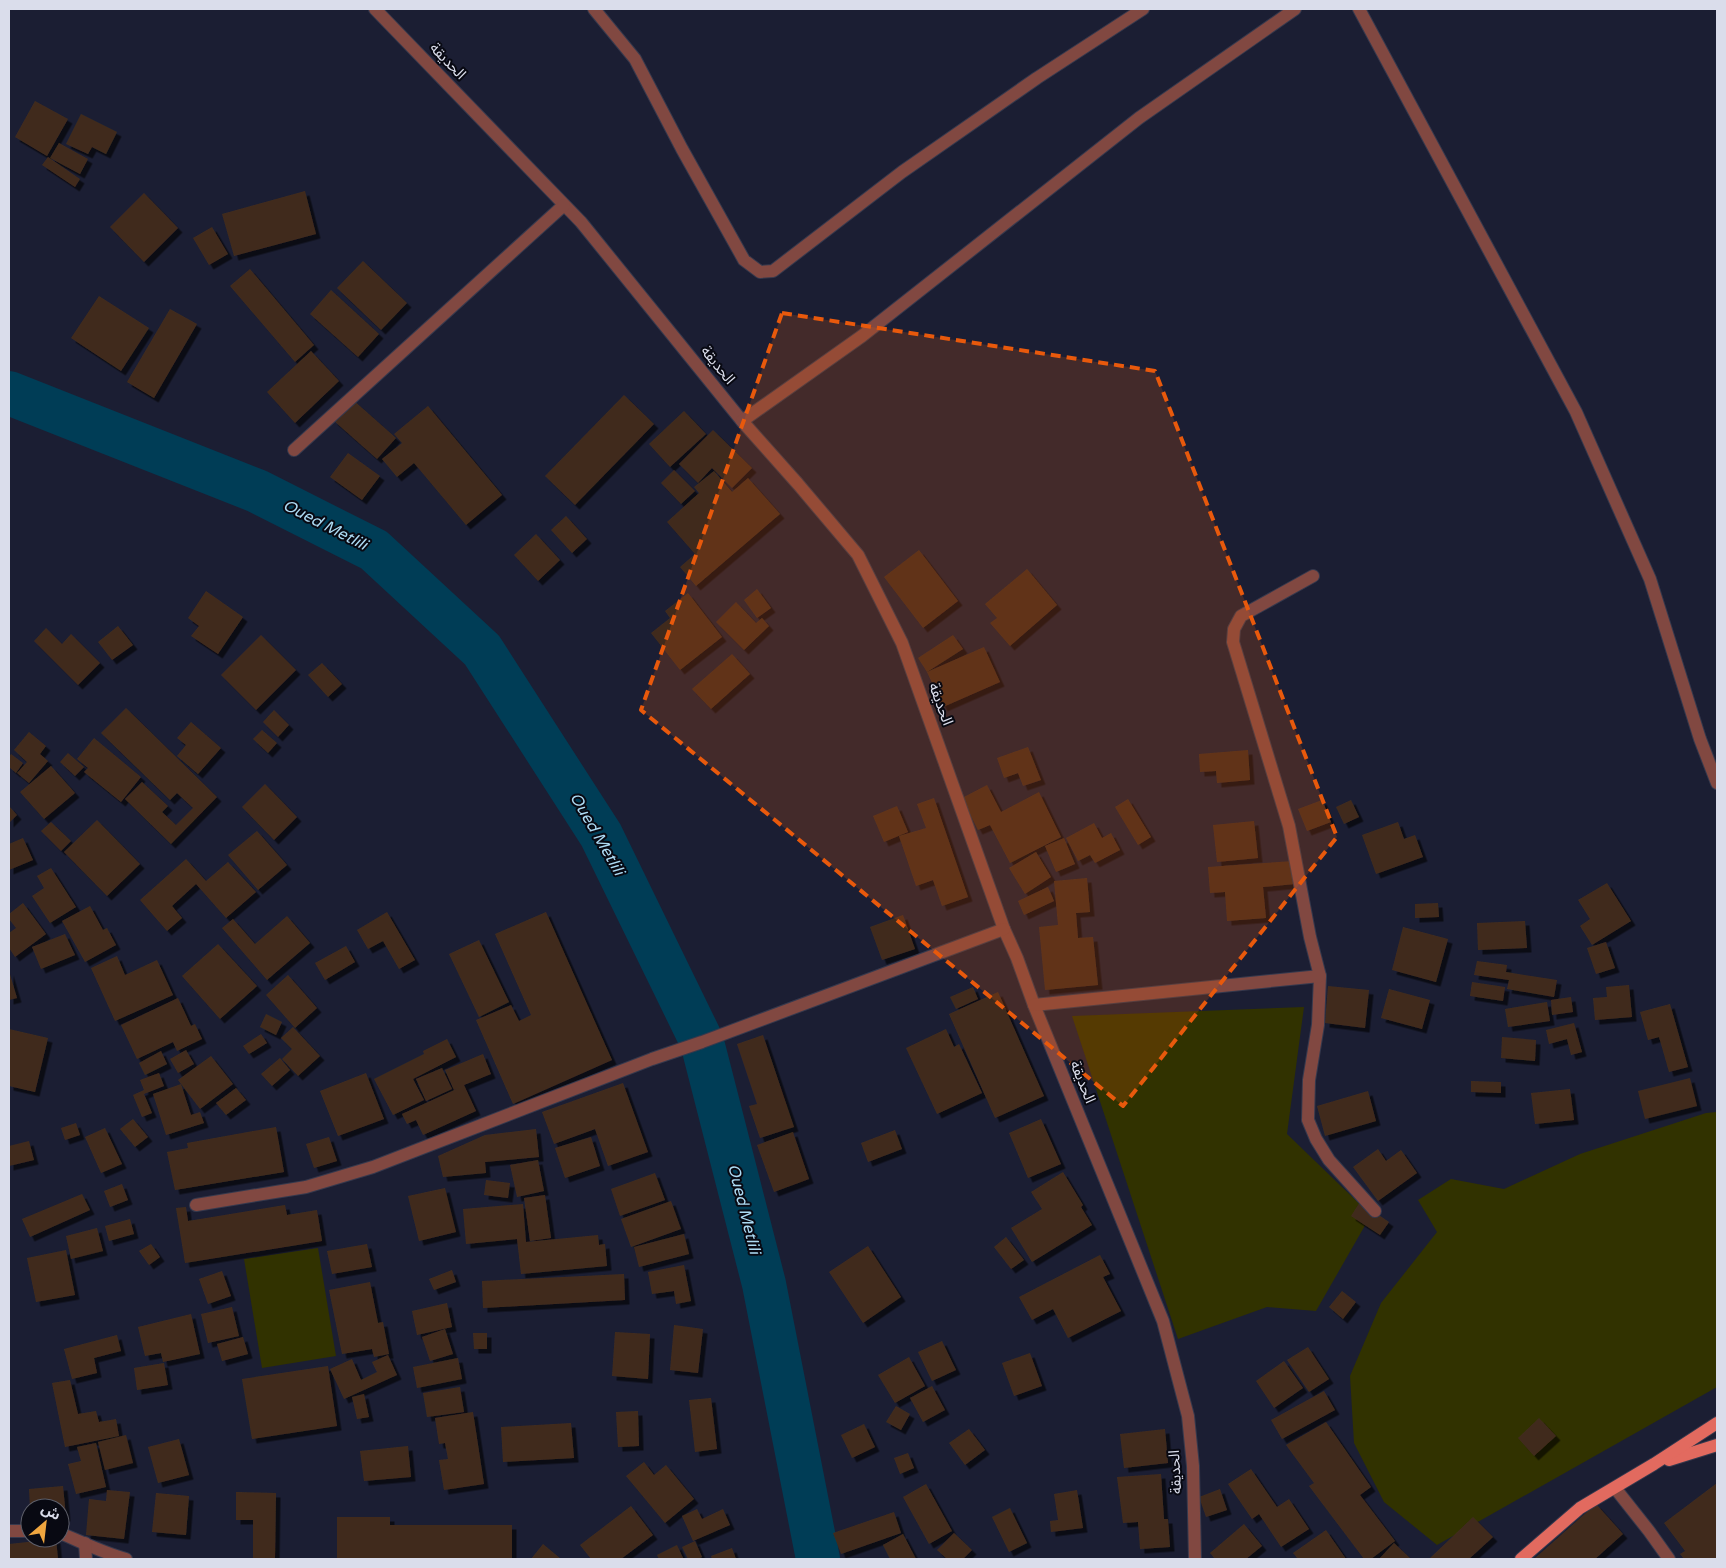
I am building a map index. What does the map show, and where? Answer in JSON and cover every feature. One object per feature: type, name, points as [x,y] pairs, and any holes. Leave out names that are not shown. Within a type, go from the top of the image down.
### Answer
[{"type":"main road","points":[[1521,1559],[1580,1508],[1654,1464],[1717,1422]]},
{"type":"main road","points":[[1654,1464],[1717,1444]]},
{"type":"street","name":"الحديقة","points":[[375,9],[581,222],[742,420],[858,555],[902,643],[1004,929],[1018,958],[1034,1005],[1164,1321],[1188,1416],[1193,1466],[1195,1559]]},
{"type":"street","points":[[594,9],[635,59],[682,149],[744,260],[760,272],[774,271],[902,172],[1037,78],[1143,9]]},
{"type":"street","points":[[742,420],[862,336],[1139,118],[1295,9]]},
{"type":"street","points":[[1359,9],[1576,412],[1650,579],[1700,739],[1717,783]]},
{"type":"street","points":[[294,450],[564,205]]},
{"type":"street","points":[[1313,576],[1241,616],[1234,628],[1233,642],[1289,826],[1310,937],[1320,976],[1318,1025],[1309,1080],[1308,1120],[1316,1139],[1329,1160],[1375,1211]]},
{"type":"street","points":[[196,1205],[306,1187],[373,1167],[652,1059],[1004,929]]},
{"type":"street","points":[[1034,1005],[1320,976]]},
{"type":"street","points":[[1615,1488],[1669,1559]]},
{"type":"street","points":[[70,1537],[105,1553],[126,1559]]},
{"type":"street","points":[[85,1543],[86,1559]]},
{"type":"highlighted area","points":[[782,313],[1155,371],[1337,837],[1123,1106],[641,710]]},
{"type":"shaded area","points":[[1304,1007],[1287,1134],[1371,1215],[1316,1311],[1267,1307],[1178,1339],[1072,1016]]},
{"type":"shaded area","points":[[1717,1112],[1717,1387],[1437,1545],[1384,1502],[1354,1443],[1350,1376],[1381,1303],[1437,1232],[1418,1200],[1451,1179],[1504,1189],[1580,1154],[1706,1113]]},
{"type":"shaded area","points":[[318,1248],[336,1356],[262,1368],[244,1259]]},
{"type":"building","points":[[35,101],[68,119],[47,156],[15,137]]},
{"type":"building","points":[[81,114],[117,132],[106,154],[92,147],[88,154],[66,144]]},
{"type":"building","points":[[59,143],[88,159],[80,174],[50,158]]},
{"type":"building","points":[[48,157],[80,179],[75,187],[42,165]]},
{"type":"building","points":[[305,191],[316,234],[234,256],[222,214]]},
{"type":"building","points":[[144,193],[178,228],[144,262],[110,227]]},
{"type":"building","points":[[212,227],[228,254],[209,265],[193,238]]},
{"type":"building","points":[[363,261],[407,303],[381,330],[337,288]]},
{"type":"building","points":[[250,269],[314,345],[295,362],[230,286]]},
{"type":"building","points":[[331,290],[379,334],[358,357],[310,314]]},
{"type":"building","points":[[99,296],[149,328],[121,371],[71,338]]},
{"type":"building","points":[[170,309],[197,324],[154,398],[127,382]]},
{"type":"building","points":[[311,351],[339,381],[295,423],[267,392]]},
{"type":"building","points":[[624,395],[654,424],[575,505],[545,476]]},
{"type":"building","points":[[352,399],[396,438],[377,459],[333,420]]},
{"type":"building","points":[[428,406],[502,495],[466,525],[414,463],[397,477],[382,459],[402,443],[394,434]]},
{"type":"building","points":[[684,411],[706,434],[670,467],[649,444]]},
{"type":"building","points":[[713,430],[752,468],[732,488],[712,468],[698,483],[679,464]]},
{"type":"building","points":[[348,453],[380,476],[362,500],[330,477]]},
{"type":"building","points":[[674,470],[695,491],[681,504],[661,483]]},
{"type":"building","points":[[714,471],[732,492],[748,478],[780,514],[696,586],[680,567],[695,554],[667,522],[699,493],[694,487]]},
{"type":"building","points":[[566,516],[587,539],[572,553],[551,530]]},
{"type":"building","points":[[536,534],[560,560],[538,581],[514,555]]},
{"type":"building","points":[[919,550],[958,601],[923,628],[884,577]]},
{"type":"building","points":[[1027,569],[1057,605],[1010,646],[990,623],[997,618],[985,604]]},
{"type":"building","points":[[757,589],[771,608],[757,618],[744,600]]},
{"type":"building","points":[[206,591],[243,617],[218,654],[191,636],[199,626],[188,618]]},
{"type":"building","points":[[688,593],[722,637],[680,670],[651,633],[670,618],[665,611]]},
{"type":"building","points":[[736,602],[756,623],[762,618],[769,626],[744,650],[716,622]]},
{"type":"building","points":[[118,626],[133,645],[112,660],[98,642]]},
{"type":"building","points":[[46,628],[62,644],[71,634],[100,663],[78,685],[34,641]]},
{"type":"building","points":[[261,635],[296,670],[256,710],[221,675]]},
{"type":"building","points":[[953,635],[963,649],[927,672],[918,658]]},
{"type":"building","points":[[984,647],[1000,682],[943,707],[927,672]]},
{"type":"building","points":[[732,654],[750,674],[711,709],[692,689]]},
{"type":"building","points":[[322,663],[342,684],[328,697],[308,675]]},
{"type":"building","points":[[126,708],[217,797],[171,844],[125,799],[142,782],[168,806],[162,812],[176,825],[193,808],[177,793],[170,800],[101,733]]},
{"type":"building","points":[[274,710],[289,725],[278,737],[263,722]]},
{"type":"building","points":[[191,722],[221,748],[198,774],[177,756],[186,745],[177,738]]},
{"type":"building","points":[[262,730],[277,743],[268,753],[253,739]]},
{"type":"building","points":[[29,732],[46,746],[40,754],[48,761],[29,783],[17,773],[27,762],[14,750]]},
{"type":"building","points":[[94,738],[141,777],[121,802],[84,772],[88,768],[77,759]]},
{"type":"building","points":[[1028,747],[1041,780],[1023,786],[1018,773],[1004,778],[997,758]]},
{"type":"building","points":[[1248,750],[1250,780],[1217,783],[1216,771],[1200,772],[1199,754]]},
{"type":"building","points":[[68,753],[84,767],[75,776],[60,762]]},
{"type":"building","points":[[11,754],[23,763],[16,773],[9,767],[9,757]]},
{"type":"building","points":[[51,766],[75,793],[44,819],[20,792]]},
{"type":"building","points":[[265,784],[297,817],[274,840],[242,807]]},
{"type":"building","points":[[987,785],[1001,812],[1039,792],[1061,837],[1010,863],[990,825],[978,830],[962,798]]},
{"type":"building","points":[[934,798],[968,897],[942,906],[933,880],[916,886],[899,836],[926,828],[917,804]]},
{"type":"building","points":[[1128,799],[1151,837],[1138,845],[1115,807]]},
{"type":"building","points":[[1322,800],[1331,822],[1307,831],[1298,809]]},
{"type":"building","points":[[1351,800],[1359,817],[1344,824],[1336,807]]},
{"type":"building","points":[[9,806],[17,815],[9,823]]},
{"type":"building","points":[[897,806],[908,832],[884,842],[873,816]]},
{"type":"building","points":[[97,820],[140,864],[107,896],[64,852]]},
{"type":"building","points":[[1254,821],[1258,858],[1217,862],[1213,825]]},
{"type":"building","points":[[51,822],[71,841],[61,851],[41,831]]},
{"type":"building","points":[[1398,822],[1404,839],[1415,835],[1423,857],[1376,874],[1362,835]]},
{"type":"building","points":[[1094,823],[1102,838],[1111,833],[1120,850],[1095,863],[1090,855],[1078,861],[1066,838]]},
{"type":"building","points":[[257,831],[287,865],[258,890],[228,855]]},
{"type":"building","points":[[23,838],[33,860],[9,870],[9,844]]},
{"type":"building","points":[[1064,838],[1075,864],[1056,872],[1045,846]]},
{"type":"building","points":[[1036,852],[1051,877],[1025,894],[1009,868]]},
{"type":"building","points":[[186,859],[206,881],[228,862],[256,892],[226,918],[196,884],[172,906],[182,918],[167,931],[140,900]]},
{"type":"building","points":[[1293,861],[1295,884],[1263,887],[1266,918],[1227,921],[1225,892],[1210,893],[1208,867]]},
{"type":"building","points":[[51,868],[76,907],[50,923],[32,896],[44,888],[37,876]]},
{"type":"building","points":[[1087,878],[1090,912],[1076,913],[1078,938],[1093,937],[1098,985],[1045,990],[1039,927],[1058,925],[1054,881]]},
{"type":"building","points":[[1607,883],[1631,921],[1592,945],[1580,926],[1590,919],[1578,900]]},
{"type":"building","points":[[1048,887],[1054,901],[1024,915],[1018,901]]},
{"type":"building","points":[[23,903],[46,934],[15,957],[9,948],[9,933],[16,928],[9,919],[9,914]]},
{"type":"building","points":[[1438,903],[1439,917],[1415,918],[1415,904]]},
{"type":"building","points":[[90,906],[103,930],[107,928],[116,945],[85,962],[62,921]]},
{"type":"building","points":[[387,912],[415,960],[399,969],[383,941],[368,949],[357,930]]},
{"type":"building","points":[[546,912],[612,1060],[513,1104],[476,1020],[511,1005],[519,1021],[531,1015],[495,934]]},
{"type":"building","points":[[903,915],[915,949],[882,960],[870,927]]},
{"type":"building","points":[[287,916],[310,943],[267,980],[222,928],[233,919],[255,944]]},
{"type":"building","points":[[1525,921],[1527,948],[1478,950],[1477,923]]},
{"type":"building","points":[[1403,927],[1448,939],[1436,982],[1392,970]]},
{"type":"building","points":[[65,934],[75,955],[41,969],[32,947]]},
{"type":"building","points":[[479,940],[509,1002],[479,1017],[449,954]]},
{"type":"building","points":[[1606,942],[1615,968],[1596,974],[1587,948]]},
{"type":"building","points":[[218,944],[257,986],[220,1019],[182,976]]},
{"type":"building","points":[[346,946],[355,962],[325,980],[315,963]]},
{"type":"building","points":[[117,956],[125,975],[157,960],[173,995],[115,1021],[91,968]]},
{"type":"building","points":[[1477,961],[1507,965],[1506,972],[1557,980],[1554,997],[1507,989],[1509,980],[1474,975]]},
{"type":"building","points":[[9,971],[17,998],[9,1000]]},
{"type":"building","points":[[288,975],[317,1008],[295,1028],[266,995]]},
{"type":"building","points":[[1472,982],[1505,987],[1503,1001],[1470,996]]},
{"type":"building","points":[[1629,985],[1632,1017],[1595,1020],[1593,998],[1607,997],[1606,987]]},
{"type":"building","points":[[1328,986],[1369,990],[1365,1028],[1325,1023]]},
{"type":"building","points":[[973,987],[978,999],[956,1009],[950,997]]},
{"type":"building","points":[[1389,989],[1430,1000],[1422,1029],[1381,1018]]},
{"type":"building","points":[[998,992],[1044,1096],[995,1118],[949,1014]]},
{"type":"building","points":[[1571,997],[1573,1012],[1552,1015],[1551,1000]]},
{"type":"building","points":[[178,998],[191,1026],[195,1024],[202,1039],[177,1051],[173,1042],[137,1059],[121,1025]]},
{"type":"building","points":[[1547,1002],[1550,1021],[1508,1027],[1505,1009]]},
{"type":"building","points":[[1670,1004],[1688,1067],[1669,1072],[1659,1037],[1648,1040],[1640,1012]]},
{"type":"building","points":[[266,1014],[282,1022],[276,1035],[260,1027]]},
{"type":"building","points":[[1574,1023],[1582,1052],[1571,1055],[1567,1039],[1549,1044],[1546,1030]]},
{"type":"building","points":[[293,1027],[320,1056],[298,1076],[282,1059],[292,1049],[281,1038]]},
{"type":"building","points":[[9,1029],[48,1038],[35,1092],[9,1086]]},
{"type":"building","points":[[946,1029],[954,1047],[959,1044],[982,1093],[937,1114],[906,1048]]},
{"type":"building","points":[[261,1034],[267,1043],[249,1054],[243,1046]]},
{"type":"building","points":[[763,1035],[794,1127],[760,1138],[749,1106],[757,1104],[737,1044]]},
{"type":"building","points":[[1502,1037],[1536,1040],[1535,1061],[1501,1058]]},
{"type":"building","points":[[447,1039],[456,1057],[413,1079],[424,1100],[393,1115],[374,1079],[424,1054],[423,1051]]},
{"type":"building","points":[[186,1050],[194,1064],[178,1073],[170,1059]]},
{"type":"building","points":[[161,1051],[167,1064],[145,1075],[139,1063]]},
{"type":"building","points":[[483,1054],[491,1074],[464,1085],[476,1111],[423,1135],[416,1120],[407,1124],[402,1114],[461,1087],[454,1090],[445,1070]]},
{"type":"building","points":[[211,1056],[233,1084],[200,1109],[178,1080]]},
{"type":"building","points":[[280,1058],[290,1070],[272,1086],[261,1074]]},
{"type":"building","points":[[442,1068],[452,1089],[426,1101],[416,1079]]},
{"type":"building","points":[[159,1073],[164,1086],[144,1094],[152,1113],[142,1117],[133,1095],[144,1090],[140,1080]]},
{"type":"building","points":[[366,1073],[384,1119],[338,1136],[320,1091]]},
{"type":"building","points":[[1690,1078],[1697,1106],[1645,1119],[1638,1091]]},
{"type":"building","points":[[1471,1081],[1501,1082],[1501,1093],[1471,1092]]},
{"type":"building","points":[[623,1083],[648,1152],[608,1166],[595,1129],[554,1144],[542,1112]]},
{"type":"building","points":[[181,1084],[191,1115],[200,1112],[204,1123],[166,1135],[153,1094]]},
{"type":"building","points":[[236,1088],[246,1100],[226,1115],[216,1103]]},
{"type":"building","points":[[1570,1089],[1574,1120],[1535,1124],[1531,1093]]},
{"type":"building","points":[[1368,1091],[1376,1121],[1325,1136],[1317,1106]]},
{"type":"building","points":[[133,1119],[148,1137],[135,1147],[120,1129]]},
{"type":"building","points":[[1041,1119],[1061,1164],[1028,1178],[1009,1133]]},
{"type":"building","points":[[76,1123],[80,1135],[65,1140],[61,1128]]},
{"type":"building","points":[[276,1127],[284,1172],[175,1190],[167,1152],[188,1148],[187,1143]]},
{"type":"building","points":[[105,1128],[122,1164],[101,1173],[85,1137]]},
{"type":"building","points":[[536,1129],[539,1157],[485,1162],[486,1173],[443,1177],[438,1156],[485,1135]]},
{"type":"building","points":[[895,1130],[902,1149],[868,1162],[861,1143]]},
{"type":"building","points":[[793,1132],[809,1179],[774,1192],[757,1145]]},
{"type":"building","points":[[329,1137],[337,1161],[314,1168],[306,1144]]},
{"type":"building","points":[[591,1137],[600,1166],[565,1178],[555,1148]]},
{"type":"building","points":[[29,1141],[34,1160],[9,1166],[9,1146]]},
{"type":"building","points":[[1378,1149],[1386,1161],[1401,1150],[1417,1173],[1378,1201],[1353,1167]]},
{"type":"building","points":[[538,1160],[544,1191],[517,1197],[510,1165]]},
{"type":"building","points":[[1063,1172],[1083,1205],[1081,1207],[1092,1225],[1032,1262],[1011,1228],[1042,1209],[1031,1192]]},
{"type":"building","points":[[655,1173],[665,1200],[620,1216],[611,1189]]},
{"type":"building","points":[[486,1180],[510,1183],[508,1198],[484,1195]]},
{"type":"building","points":[[122,1184],[128,1200],[110,1207],[104,1191]]},
{"type":"building","points":[[445,1188],[456,1232],[419,1241],[408,1196]]},
{"type":"building","points":[[82,1194],[90,1210],[30,1237],[22,1219]]},
{"type":"building","points":[[545,1195],[551,1238],[530,1241],[524,1198]]},
{"type":"building","points":[[671,1201],[681,1229],[631,1247],[621,1219]]},
{"type":"building","points":[[1360,1202],[1389,1222],[1380,1235],[1351,1216]]},
{"type":"building","points":[[523,1204],[526,1242],[598,1235],[599,1245],[605,1244],[607,1266],[521,1274],[517,1239],[466,1244],[463,1209]]},
{"type":"building","points":[[285,1205],[287,1215],[317,1210],[322,1241],[185,1263],[176,1208],[186,1207],[188,1221]]},
{"type":"building","points":[[130,1219],[134,1234],[109,1241],[105,1226]]},
{"type":"building","points":[[97,1228],[103,1251],[71,1259],[66,1236]]},
{"type":"building","points":[[684,1234],[689,1254],[639,1267],[634,1247]]},
{"type":"building","points":[[1006,1237],[1024,1260],[1011,1269],[994,1247]]},
{"type":"building","points":[[151,1244],[160,1257],[149,1265],[139,1251]]},
{"type":"building","points":[[367,1244],[372,1267],[332,1274],[327,1251]]},
{"type":"building","points":[[868,1246],[901,1297],[863,1323],[829,1272]]},
{"type":"building","points":[[66,1250],[75,1295],[36,1302],[27,1258]]},
{"type":"building","points":[[1100,1255],[1110,1274],[1103,1277],[1121,1311],[1068,1338],[1053,1309],[1032,1320],[1019,1297]]},
{"type":"building","points":[[684,1265],[691,1301],[676,1304],[674,1291],[652,1294],[648,1272]]},
{"type":"building","points":[[452,1270],[456,1282],[434,1290],[429,1279]]},
{"type":"building","points":[[222,1271],[231,1296],[208,1304],[199,1279]]},
{"type":"building","points":[[624,1274],[625,1300],[483,1308],[482,1281]]},
{"type":"building","points":[[370,1282],[378,1323],[383,1322],[389,1354],[374,1357],[372,1349],[342,1354],[329,1290]]},
{"type":"building","points":[[1342,1291],[1356,1302],[1343,1319],[1329,1307]]},
{"type":"building","points":[[447,1303],[452,1327],[417,1335],[412,1311]]},
{"type":"building","points":[[232,1307],[239,1336],[208,1343],[201,1314]]},
{"type":"building","points":[[191,1314],[200,1354],[163,1362],[161,1353],[145,1356],[138,1327]]},
{"type":"building","points":[[674,1325],[703,1329],[698,1373],[670,1370]]},
{"type":"building","points":[[445,1329],[453,1354],[430,1361],[422,1337]]},
{"type":"building","points":[[615,1332],[650,1334],[648,1379],[612,1376]]},
{"type":"building","points":[[473,1333],[487,1333],[487,1349],[474,1349]]},
{"type":"building","points":[[117,1335],[121,1351],[94,1358],[97,1373],[72,1379],[64,1349]]},
{"type":"building","points":[[243,1337],[248,1354],[222,1361],[217,1344]]},
{"type":"building","points":[[942,1341],[956,1370],[932,1381],[918,1352]]},
{"type":"building","points":[[1308,1347],[1329,1379],[1309,1392],[1287,1360]]},
{"type":"building","points":[[1030,1353],[1042,1386],[1014,1396],[1002,1363]]},
{"type":"building","points":[[388,1355],[397,1375],[344,1399],[330,1369],[352,1359],[361,1380],[377,1372],[372,1362]]},
{"type":"building","points":[[909,1357],[925,1386],[895,1403],[878,1375]]},
{"type":"building","points":[[458,1358],[462,1379],[417,1388],[413,1367]]},
{"type":"building","points":[[1284,1361],[1303,1388],[1274,1408],[1256,1381]]},
{"type":"building","points":[[164,1363],[168,1385],[137,1390],[134,1368]]},
{"type":"building","points":[[328,1366],[337,1426],[252,1439],[242,1379]]},
{"type":"building","points":[[70,1380],[78,1414],[96,1411],[99,1422],[116,1419],[119,1436],[65,1447],[52,1383]]},
{"type":"building","points":[[932,1386],[945,1410],[923,1422],[910,1398]]},
{"type":"building","points":[[460,1387],[464,1412],[427,1417],[423,1393]]},
{"type":"building","points":[[1324,1391],[1335,1410],[1282,1439],[1271,1420]]},
{"type":"building","points":[[364,1394],[369,1417],[357,1419],[352,1397]]},
{"type":"building","points":[[711,1398],[717,1449],[695,1452],[689,1400]]},
{"type":"building","points":[[896,1406],[910,1414],[901,1430],[886,1422]]},
{"type":"building","points":[[638,1411],[639,1446],[618,1447],[616,1412]]},
{"type":"building","points":[[473,1412],[484,1484],[444,1490],[439,1460],[448,1459],[445,1443],[439,1444],[435,1418]]},
{"type":"building","points":[[1539,1418],[1556,1436],[1534,1456],[1518,1438]]},
{"type":"building","points":[[1326,1422],[1371,1487],[1360,1495],[1395,1541],[1371,1559],[1364,1559],[1309,1486],[1314,1483],[1286,1445]]},
{"type":"building","points":[[571,1423],[574,1458],[503,1462],[501,1427]]},
{"type":"building","points":[[864,1424],[875,1447],[852,1458],[841,1435]]},
{"type":"building","points":[[969,1429],[985,1450],[965,1465],[949,1443]]},
{"type":"building","points":[[1165,1429],[1168,1463],[1124,1468],[1120,1434]]},
{"type":"building","points":[[126,1435],[133,1463],[105,1470],[98,1442]]},
{"type":"building","points":[[179,1439],[189,1475],[158,1483],[148,1447]]},
{"type":"building","points":[[96,1443],[106,1487],[76,1494],[68,1464],[81,1461],[77,1447]]},
{"type":"building","points":[[408,1446],[411,1477],[364,1481],[360,1451]]},
{"type":"building","points":[[908,1453],[914,1468],[900,1474],[894,1458]]},
{"type":"building","points":[[644,1462],[654,1475],[666,1465],[694,1499],[665,1523],[626,1476]]},
{"type":"building","points":[[1251,1469],[1277,1507],[1289,1499],[1309,1529],[1281,1547],[1259,1514],[1252,1519],[1228,1484]]},
{"type":"building","points":[[1161,1474],[1164,1519],[1168,1519],[1170,1547],[1140,1549],[1138,1522],[1123,1523],[1117,1477]]},
{"type":"building","points":[[1717,1483],[1717,1559],[1684,1559],[1680,1554],[1685,1551],[1664,1523]]},
{"type":"building","points":[[926,1484],[952,1531],[929,1544],[903,1497]]},
{"type":"building","points":[[63,1486],[64,1498],[29,1498],[29,1489]]},
{"type":"building","points":[[1220,1489],[1227,1510],[1206,1517],[1199,1497]]},
{"type":"building","points":[[107,1490],[130,1492],[124,1539],[86,1535],[89,1499],[106,1501]]},
{"type":"building","points":[[1077,1490],[1083,1528],[1051,1532],[1050,1521],[1058,1520],[1054,1494]]},
{"type":"building","points":[[236,1492],[276,1493],[275,1559],[253,1559],[253,1520],[236,1520]]},
{"type":"building","points":[[156,1493],[189,1496],[186,1535],[152,1532]]},
{"type":"building","points":[[1596,1504],[1623,1534],[1595,1559],[1534,1559]]},
{"type":"building","points":[[631,1506],[653,1535],[621,1559],[591,1559],[580,1545]]},
{"type":"building","points":[[1010,1508],[1027,1543],[1009,1552],[992,1517]]},
{"type":"building","points":[[697,1509],[702,1519],[723,1509],[730,1525],[693,1541],[682,1516]]},
{"type":"building","points":[[894,1512],[901,1533],[841,1554],[833,1533]]},
{"type":"building","points":[[337,1517],[390,1517],[390,1525],[512,1525],[512,1559],[337,1559]]},
{"type":"building","points":[[1473,1517],[1493,1537],[1469,1559],[1429,1559]]},
{"type":"building","points":[[1244,1524],[1262,1546],[1246,1559],[1215,1559],[1210,1553]]},
{"type":"building","points":[[1326,1530],[1346,1559],[1298,1559],[1293,1553]]},
{"type":"building","points":[[954,1533],[972,1550],[963,1559],[947,1559],[937,1550]]},
{"type":"building","points":[[903,1534],[916,1559],[890,1559],[883,1545]]},
{"type":"building","points":[[695,1541],[702,1557],[688,1559],[682,1547]]},
{"type":"building","points":[[20,1543],[20,1548],[57,1548],[58,1559],[9,1559],[9,1544]]},
{"type":"building","points":[[1394,1543],[1411,1559],[1379,1559]]},
{"type":"building","points":[[543,1544],[561,1559],[531,1559]]},
{"type":"building","points":[[677,1545],[683,1558],[659,1559],[657,1555]]},
{"type":"building","points":[[732,1548],[736,1559],[712,1559],[711,1556]]},
{"type":"waterway","name":"Oued Metlili","points":[[9,393],[257,491],[374,550],[482,650],[601,835],[702,1042],[764,1284],[818,1559]]}]
